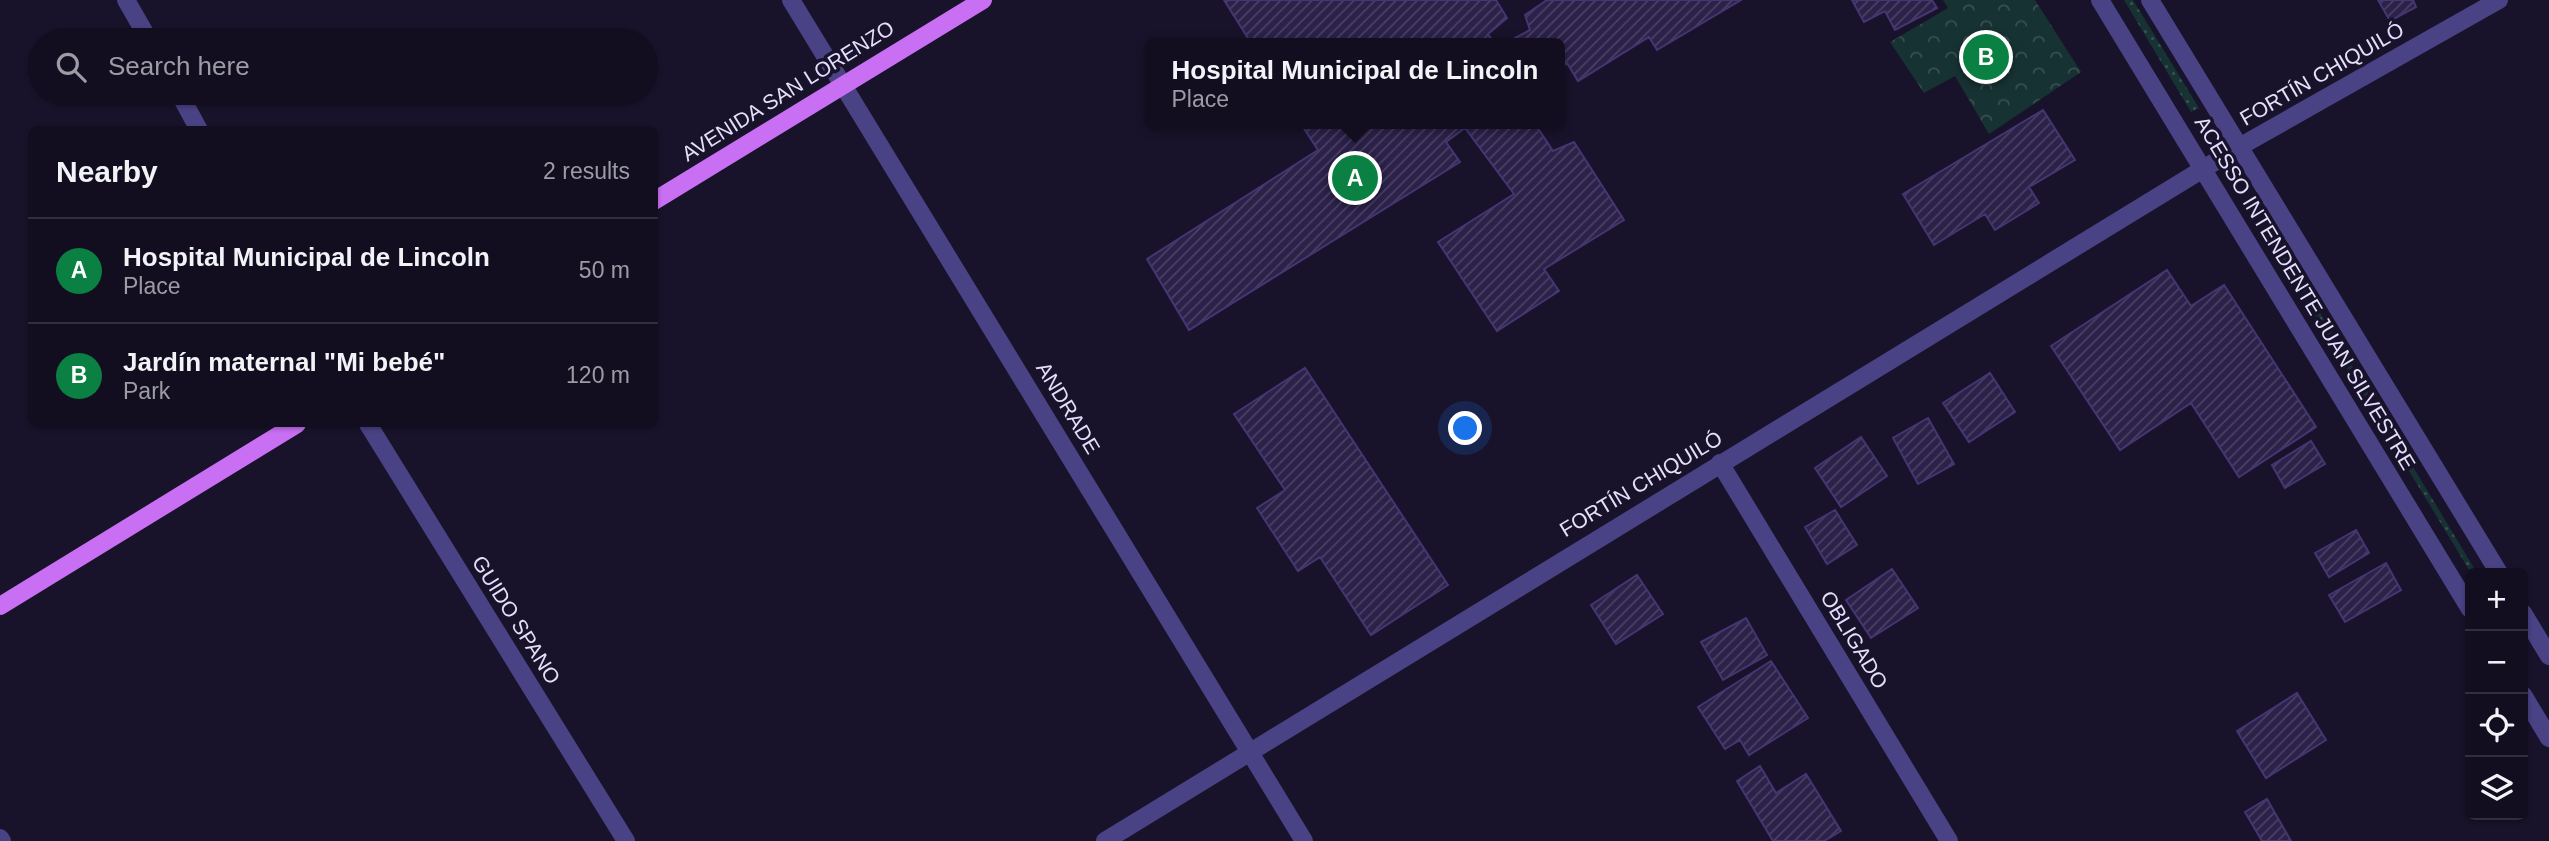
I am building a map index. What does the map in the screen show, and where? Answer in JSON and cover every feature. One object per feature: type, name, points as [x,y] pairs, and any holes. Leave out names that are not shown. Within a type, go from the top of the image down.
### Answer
[{"type":"main road","name":"AVENIDA SAN LORENZO","points":[[658,198],[842,83],[983,0]]},
{"type":"main road","points":[[0,606],[293,427]]},
{"type":"street","points":[[126,0],[142,28]]},
{"type":"street","name":"ANDRADE","points":[[791,0],[1304,841]]},
{"type":"street","name":"ACESSO INTENDENTE JUAN SILVESTRE","points":[[2100,0],[2465,601]]},
{"type":"street","name":"ACESSO INTENDENTE JUAN SILVESTRE","points":[[2150,0],[2496,568]]},
{"type":"street","name":"FORTÍN CHIQUILÓ","points":[[1105,841],[2239,147],[2499,0]]},
{"type":"street","points":[[185,105],[197,126]]},
{"type":"street","name":"GUIDO SPANO","points":[[370,427],[626,841]]},
{"type":"street","name":"OBLIGADO","points":[[1720,463],[1949,841]]},
{"type":"street","points":[[2528,621],[2549,656]]},
{"type":"street","points":[[2528,703],[2549,738]]},
{"type":"green space","points":[[1943,0],[2035,0],[2081,72],[1989,134],[1955,76],[1924,93],[1890,42],[1948,8]]},
{"type":"green space","points":[[2124,0],[2133,0],[2199,108],[2191,112]]},
{"type":"green space","points":[[2281,248],[2474,568],[2468,568],[2276,252]]},
{"type":"building","points":[[1224,0],[1496,0],[1507,18],[1488,34],[1491,38],[1248,38]]},
{"type":"building","points":[[1547,0],[1741,0],[1657,50],[1649,37],[1578,81],[1567,63],[1565,64],[1565,38],[1515,38],[1530,30],[1525,15]]},
{"type":"building","points":[[1852,0],[1932,0],[1937,8],[1895,30],[1885,11],[1864,22]]},
{"type":"building","points":[[2378,0],[2413,0],[2416,7],[2390,21]]},
{"type":"building","points":[[2043,110],[2075,160],[2029,187],[2039,203],[1995,230],[1985,214],[1934,245],[1903,194]]},
{"type":"building","points":[[1304,129],[1464,129],[1446,142],[1460,162],[1189,330],[1147,259],[1318,150]]},
{"type":"building","points":[[1466,129],[1538,129],[1553,151],[1574,142],[1624,220],[1544,269],[1559,291],[1497,331],[1438,242],[1514,194]]},
{"type":"building","points":[[2167,270],[2191,306],[2224,285],[2316,427],[2239,477],[2191,403],[2120,450],[2051,346]]},
{"type":"building","points":[[1305,368],[1448,585],[1371,635],[1320,557],[1298,571],[1257,508],[1285,490],[1234,414]]},
{"type":"building","points":[[1990,373],[2015,412],[1969,442],[1943,403]]},
{"type":"building","points":[[1928,418],[1954,464],[1918,484],[1893,438]]},
{"type":"building","points":[[1861,437],[1887,476],[1841,507],[1815,468]]},
{"type":"building","points":[[2311,441],[2325,464],[2285,488],[2272,465]]},
{"type":"building","points":[[1835,510],[1857,545],[1827,564],[1805,527]]},
{"type":"building","points":[[2356,530],[2369,553],[2329,577],[2315,553]]},
{"type":"building","points":[[2386,563],[2401,590],[2345,622],[2329,595]]},
{"type":"building","points":[[1892,569],[1918,608],[1871,638],[1846,600]]},
{"type":"building","points":[[1637,575],[1663,614],[1616,644],[1591,605]]},
{"type":"building","points":[[1746,618],[1767,655],[1723,680],[1701,642]]},
{"type":"building","points":[[1771,661],[1808,718],[1749,755],[1740,740],[1725,749],[1698,707]]},
{"type":"building","points":[[2297,693],[2326,740],[2266,778],[2237,731]]},
{"type":"building","points":[[1760,766],[1776,793],[1806,774],[1841,831],[1824,841],[1773,841],[1737,781]]},
{"type":"building","points":[[2267,799],[2291,841],[2262,841],[2245,812]]},
{"type":"place","name":"Jardín maternal \"Mi bebé\"","points":[[1986,57]]},
{"type":"place","name":"Hospital Municipal de Lincoln","points":[[1355,178]]}]
